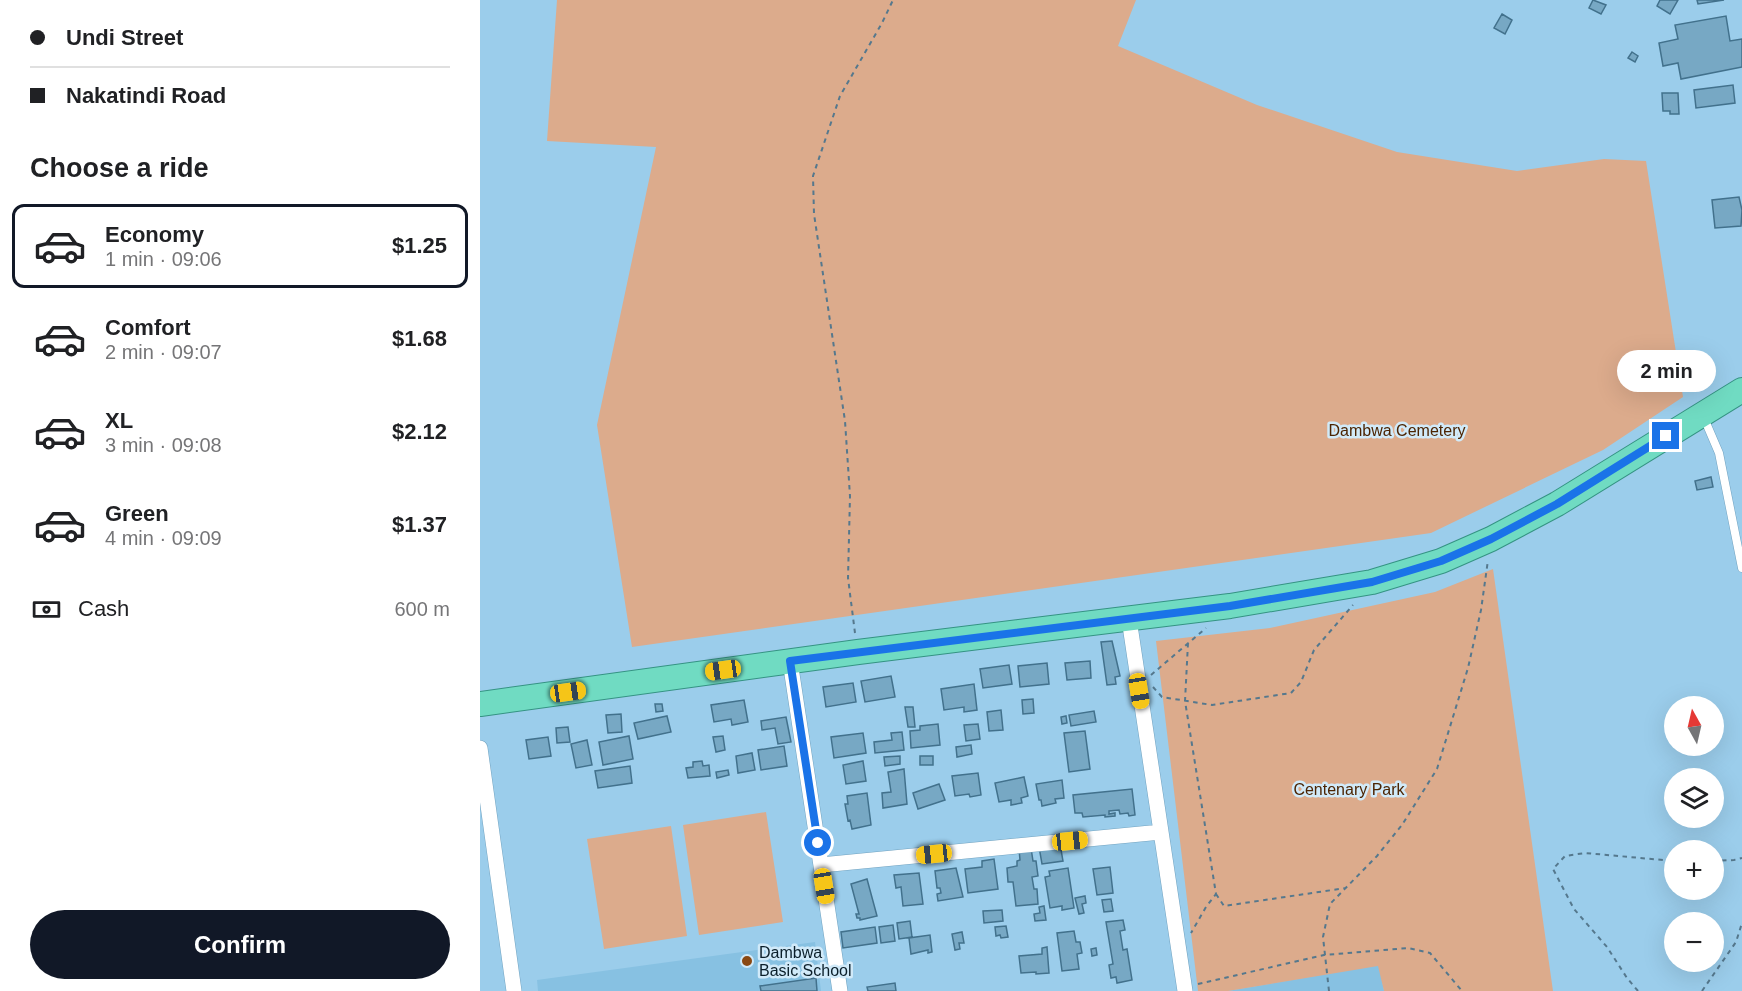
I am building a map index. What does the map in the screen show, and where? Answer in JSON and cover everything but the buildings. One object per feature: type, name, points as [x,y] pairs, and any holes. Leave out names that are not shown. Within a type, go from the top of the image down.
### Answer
[{"type":"highway","points":[[480,704],[858,652],[1230,606],[1372,582],[1441,561],[1491,539],[1557,504],[1742,390]]},
{"type":"street","points":[[1129,619],[1184,989]]},
{"type":"street","points":[[790,661],[840,991]]},
{"type":"street","points":[[480,748],[486,828],[514,991]]},
{"type":"street","points":[[821,865],[1161,832]]},
{"type":"lane","points":[[1702,414],[1719,453],[1742,568]]},
{"type":"path","points":[[858,652],[848,578],[850,496],[845,421],[814,214],[813,176],[840,96],[882,23],[892,0]]},
{"type":"path","points":[[1329,991],[1323,937],[1330,904],[1348,888],[1402,825],[1437,769],[1468,668],[1481,610],[1491,539]]},
{"type":"path","points":[[1152,685],[1162,697],[1212,705],[1291,693],[1301,682],[1314,650],[1372,582]]},
{"type":"path","points":[[1136,667],[1151,675],[1230,606]]},
{"type":"path","points":[[1188,643],[1185,701],[1216,894],[1224,906],[1348,888]]},
{"type":"path","points":[[1638,991],[1607,947],[1574,909],[1553,869],[1565,856],[1585,853],[1664,860]]},
{"type":"path","points":[[1724,860],[1742,858]]},
{"type":"path","points":[[1179,950],[1216,894]]},
{"type":"path","points":[[1702,991],[1736,942],[1742,923]]},
{"type":"path","points":[[1184,989],[1324,956],[1408,948],[1430,953],[1462,991]]},
{"type":"shaded area","name":"Dambwa Basic School","points":[[815,942],[821,991],[538,991],[537,980]]},
{"type":"shaded area","points":[[1379,965],[1384,991],[1228,991]]},
{"type":"green space","name":"Dambwa Cemetery","points":[[557,0],[1136,0],[1118,46],[1257,105],[1397,152],[1517,171],[1604,159],[1646,161],[1683,397],[1603,450],[1431,533],[632,647],[597,425],[656,147],[547,141]]},
{"type":"green space","name":"Centenary Park","points":[[1493,569],[1553,991],[1384,991],[1378,966],[1228,991],[1198,991],[1156,641],[1270,628],[1435,592]]},
{"type":"green space","points":[[766,812],[783,922],[699,935],[683,825]]},
{"type":"green space","points":[[671,826],[687,936],[604,949],[587,839]]},
{"type":"place","name":"Dambwa Basic School","points":[[747,961]]},
{"type":"route","points":[[818,843],[790,661],[1230,606],[1372,582],[1441,561],[1491,539],[1557,504],[1666,436]]}]
